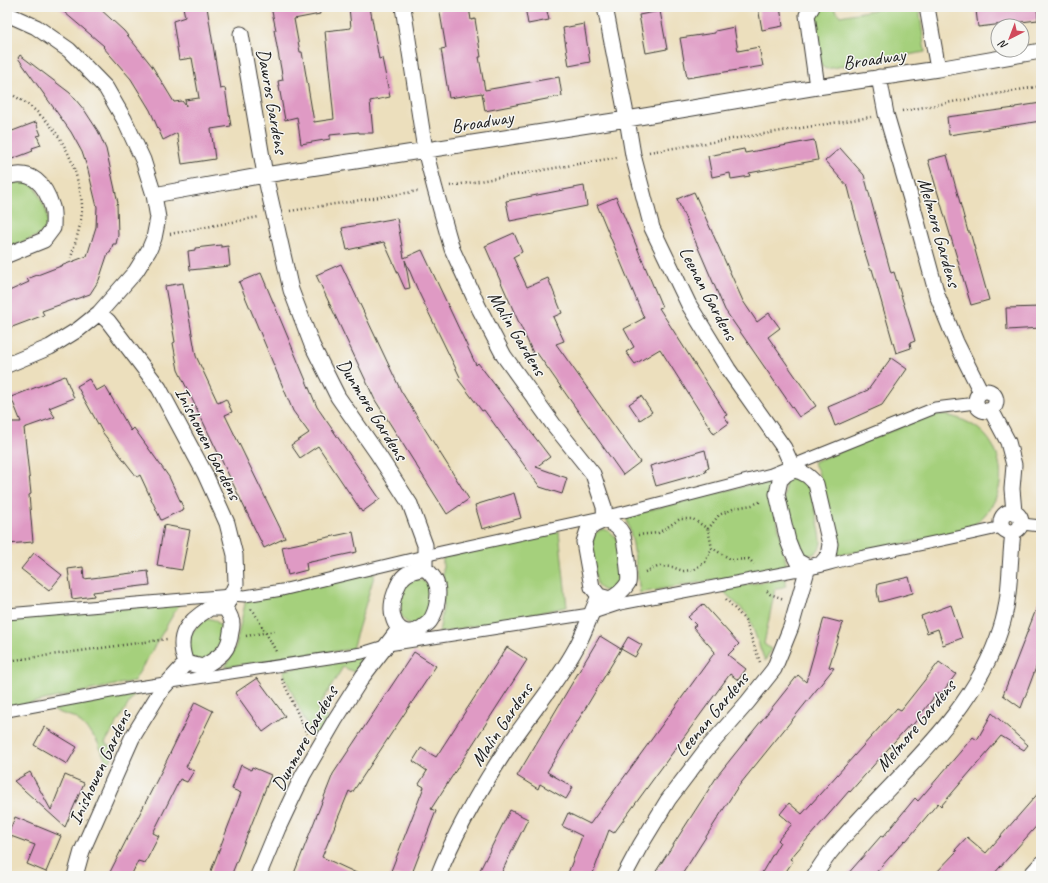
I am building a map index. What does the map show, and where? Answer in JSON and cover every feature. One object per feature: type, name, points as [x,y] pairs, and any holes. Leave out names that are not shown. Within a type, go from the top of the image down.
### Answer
[{"type":"street","name":"Malin Gardens","points":[[404,7],[426,150],[452,249],[479,308],[504,356],[553,424],[593,474],[604,507],[605,519]]},
{"type":"street","name":"Leenan Gardens","points":[[605,7],[627,119],[632,155],[652,228],[689,306],[728,369],[784,448],[793,468]]},
{"type":"street","points":[[812,7],[807,15],[817,87]]},
{"type":"street","points":[[927,7],[938,69]]},
{"type":"street","points":[[7,14],[36,27],[69,50],[106,88],[127,126],[143,160],[154,196],[158,218],[154,238],[149,250],[136,271],[99,313],[79,329],[50,347],[7,365]]},
{"type":"street","name":"Dawros Gardens","points":[[241,34],[265,175]]},
{"type":"street","name":"Broadway","points":[[154,196],[265,175],[627,119],[1041,51]]},
{"type":"street","name":"Melmore Gardens","points":[[814,876],[832,849],[946,726],[970,693],[986,666],[1001,629],[1008,601],[1012,528],[1001,519],[1010,511],[1014,512],[1012,489],[1014,465],[1008,442],[992,410],[996,404],[995,396],[988,391],[978,397],[937,295],[886,114],[879,77]]},
{"type":"street","points":[[7,178],[16,175],[30,176],[42,184],[52,207],[53,228],[44,240],[7,255]]},
{"type":"street","name":"Dunmore Gardens","points":[[258,876],[278,828],[303,775],[335,720],[363,676],[399,629],[406,632],[417,631],[430,622],[437,605],[438,587],[425,562],[425,545],[410,504],[377,452],[338,396],[312,345],[291,290],[265,175]]},
{"type":"street","name":"Inishowen Gardens","points":[[99,313],[108,321],[159,388],[205,474],[227,523],[235,555],[236,584],[228,602]]},
{"type":"street","points":[[228,602],[232,626],[230,639],[226,650],[219,658],[203,667],[186,663],[182,652],[182,637],[194,617],[210,608],[245,596],[425,562],[605,519],[771,474],[793,468],[935,408],[978,397]]},
{"type":"street","points":[[793,468],[780,480],[777,488],[777,494],[790,546],[797,561],[807,569]]},
{"type":"street","points":[[793,468],[809,476],[816,484],[830,544],[828,556],[821,564],[807,569]]},
{"type":"street","points":[[605,519],[616,526],[622,534],[629,573],[629,581],[619,595],[610,599],[599,596],[592,587],[584,542],[588,530],[605,519]]},
{"type":"street","points":[[7,711],[132,688],[167,684],[362,653],[388,645],[590,614],[620,604],[807,569],[833,562],[1012,528],[1041,526]]},
{"type":"street","points":[[399,629],[394,622],[392,613],[392,600],[398,583],[407,573],[425,562]]},
{"type":"street","name":"Leenan Gardens","points":[[624,876],[668,800],[705,751],[774,669],[791,627],[807,569]]},
{"type":"street","name":"Malin Gardens","points":[[438,876],[474,802],[502,755],[547,693],[576,648],[599,596]]},
{"type":"street","points":[[7,614],[228,602]]},
{"type":"street","name":"Inishowen Gardens","points":[[75,876],[82,851],[132,738],[162,689],[186,663]]},
{"type":"street","points":[[1030,876],[1041,864]]},
{"type":"path","points":[[154,238],[275,214],[886,114],[1041,86]]},
{"type":"path","points":[[7,92],[29,105],[49,125],[67,149],[73,164],[82,208],[79,230],[71,258]]},
{"type":"path","points":[[708,529],[719,515],[735,508],[752,505],[762,501],[777,488]]},
{"type":"path","points":[[622,534],[640,536],[658,533],[680,519],[693,519],[708,529],[712,548],[705,562],[693,570],[683,571],[672,567],[660,566],[644,572],[629,581]]},
{"type":"path","points":[[712,548],[732,560],[749,559],[761,572],[763,588],[770,594],[797,603]]},
{"type":"path","points":[[714,586],[745,620],[766,679]]},
{"type":"path","points":[[230,639],[275,631]]},
{"type":"path","points":[[7,661],[182,637]]},
{"type":"green space","points":[[828,7],[833,7],[840,16],[890,7],[919,7],[925,52],[826,69],[821,66],[813,22],[818,12]]},
{"type":"green space","points":[[24,181],[35,186],[46,210],[48,225],[41,234],[7,249],[7,184]]},
{"type":"green space","points":[[933,414],[951,416],[968,422],[983,433],[994,448],[999,462],[1001,475],[995,500],[988,512],[967,529],[954,535],[837,555],[818,471],[813,462]]},
{"type":"green space","points":[[797,476],[809,485],[820,532],[820,546],[816,552],[811,555],[804,554],[797,549],[784,499],[785,481]]},
{"type":"green space","points":[[771,479],[770,487],[787,567],[640,593],[633,544],[626,516]]},
{"type":"green space","points":[[603,529],[610,531],[618,541],[620,548],[624,576],[612,591],[606,591],[599,588],[593,563],[592,539],[596,532]]},
{"type":"green space","points":[[559,531],[567,607],[439,633],[443,608],[443,557]]},
{"type":"green space","points":[[375,573],[352,649],[225,667],[235,649],[246,599]]},
{"type":"green space","points":[[786,578],[786,586],[775,589],[764,644],[771,649],[765,661],[748,615],[721,589]]},
{"type":"green space","points":[[416,579],[423,581],[428,585],[430,590],[430,599],[429,609],[424,620],[420,623],[413,624],[403,619],[400,608],[402,595],[406,584]]},
{"type":"green space","points":[[180,603],[134,681],[7,708],[7,619]]},
{"type":"green space","points":[[207,618],[215,620],[222,628],[222,634],[218,648],[203,662],[190,657],[189,643],[193,631]]},
{"type":"green space","points":[[358,657],[361,663],[354,672],[343,667],[317,710],[328,718],[316,738],[310,732],[284,675],[284,670]]},
{"type":"green space","points":[[135,693],[105,743],[116,750],[108,765],[96,739],[76,718],[45,708]]},
{"type":"building","points":[[58,7],[98,7],[124,31],[152,66],[174,102],[182,101],[186,106],[185,100],[199,98],[192,58],[179,60],[173,21],[185,17],[183,7],[207,7],[220,89],[225,88],[231,126],[211,129],[215,159],[182,164],[177,133],[163,140],[150,110],[131,79],[103,47],[104,46]]},
{"type":"building","points":[[271,7],[319,7],[320,14],[294,19],[300,52],[302,52],[314,122],[334,119],[325,31],[351,28],[349,7],[370,7],[379,59],[382,58],[390,97],[370,101],[373,133],[359,132],[330,135],[330,139],[301,144],[297,117],[285,120],[278,81],[283,80],[274,30],[276,30]]},
{"type":"building","points":[[439,7],[469,7],[471,20],[475,19],[481,57],[479,57],[485,90],[559,77],[562,96],[485,111],[482,93],[449,98],[441,49],[446,48]]},
{"type":"building","points":[[525,7],[546,7],[549,20],[528,24]]},
{"type":"building","points":[[758,7],[780,7],[783,26],[762,30]]},
{"type":"building","points":[[995,7],[1037,7],[1038,20],[1030,21],[1030,18],[990,18],[990,26],[978,27],[976,10]]},
{"type":"building","points":[[660,11],[667,49],[646,53],[639,15]]},
{"type":"building","points":[[584,24],[590,62],[569,66],[563,28]]},
{"type":"building","points":[[734,27],[738,51],[759,47],[763,66],[687,78],[680,38],[715,33],[715,31]]},
{"type":"building","points":[[20,55],[70,93],[85,111],[98,131],[106,149],[118,203],[118,235],[116,244],[113,244],[110,253],[108,253],[99,280],[90,294],[42,311],[44,315],[7,329],[7,292],[29,282],[27,279],[87,256],[96,227],[97,207],[82,152],[71,132],[18,58]]},
{"type":"building","points":[[1041,103],[1041,121],[949,135],[947,117]]},
{"type":"building","points":[[36,122],[41,135],[37,136],[41,145],[32,148],[33,151],[7,161],[7,133]]},
{"type":"building","points":[[814,140],[818,160],[749,173],[750,176],[731,179],[730,173],[712,177],[708,156],[744,149],[745,153]]},
{"type":"building","points":[[840,148],[864,175],[891,273],[894,272],[915,341],[910,343],[911,348],[896,353],[872,269],[870,269],[865,253],[848,187],[825,161]]},
{"type":"building","points":[[947,155],[968,232],[970,232],[989,300],[971,305],[928,160]]},
{"type":"building","points":[[584,186],[587,206],[510,221],[506,201]]},
{"type":"building","points":[[694,192],[743,301],[757,322],[769,313],[780,328],[768,337],[816,406],[799,417],[725,310],[677,199]]},
{"type":"building","points":[[616,197],[662,307],[659,308],[727,415],[724,416],[729,423],[714,434],[660,349],[635,364],[626,352],[634,347],[624,329],[644,318],[597,205]]},
{"type":"building","points":[[397,218],[404,258],[422,250],[476,365],[478,363],[550,457],[536,467],[567,478],[562,494],[540,487],[484,410],[482,411],[458,379],[460,377],[419,293],[405,260],[410,288],[405,289],[384,242],[347,250],[342,228]]},
{"type":"building","points":[[514,233],[522,252],[513,257],[527,287],[548,278],[562,313],[553,317],[564,341],[556,344],[640,462],[623,475],[537,353],[534,355],[515,314],[485,246]]},
{"type":"building","points":[[221,245],[221,247],[228,246],[230,266],[190,270],[188,251],[195,250],[195,248]]},
{"type":"building","points":[[341,264],[401,391],[469,499],[447,514],[375,400],[316,275]]},
{"type":"building","points":[[261,273],[317,407],[380,499],[362,512],[318,446],[300,458],[291,445],[309,433],[293,411],[239,282]]},
{"type":"building","points":[[183,283],[196,356],[218,403],[226,399],[232,412],[225,415],[285,538],[264,548],[178,370],[173,343],[175,342],[165,286]]},
{"type":"building","points":[[1041,307],[1041,328],[1007,330],[1006,308]]},
{"type":"building","points":[[891,358],[907,369],[882,405],[835,426],[828,407],[868,390]]},
{"type":"building","points":[[65,376],[74,398],[49,408],[55,417],[24,428],[31,494],[29,495],[33,542],[7,544],[8,422],[21,422],[11,397]]},
{"type":"building","points":[[89,379],[96,391],[105,386],[131,431],[134,428],[169,477],[184,509],[161,520],[140,475],[137,477],[103,433],[77,386]]},
{"type":"building","points":[[641,396],[652,412],[640,420],[629,404]]},
{"type":"building","points":[[705,450],[709,468],[705,469],[706,472],[656,486],[650,466]]},
{"type":"building","points":[[514,493],[521,518],[482,529],[475,505]]},
{"type":"building","points":[[164,525],[190,530],[182,570],[157,566]]},
{"type":"building","points":[[353,532],[357,552],[306,563],[307,570],[288,575],[282,547]]},
{"type":"building","points":[[34,553],[62,575],[49,591],[21,569]]},
{"type":"building","points":[[83,567],[84,579],[148,571],[150,585],[93,592],[94,596],[72,599],[68,569]]},
{"type":"building","points":[[909,577],[913,593],[879,602],[877,591],[878,584]]},
{"type":"building","points":[[1040,599],[1041,654],[1021,708],[1003,695]]},
{"type":"building","points":[[703,604],[739,644],[728,655],[746,669],[738,680],[730,674],[614,833],[609,830],[592,876],[567,876],[582,836],[562,826],[568,813],[590,824],[715,652],[693,627],[696,625],[688,617]]},
{"type":"building","points":[[951,605],[962,638],[943,645],[938,629],[927,633],[921,616]]},
{"type":"building","points":[[824,618],[843,623],[829,667],[834,668],[737,788],[681,876],[653,876],[718,775],[798,675],[806,682]]},
{"type":"building","points":[[600,636],[621,649],[547,772],[573,787],[566,799],[540,784],[538,789],[517,776]]},
{"type":"building","points":[[628,637],[642,645],[635,657],[621,649]]},
{"type":"building","points":[[507,647],[527,660],[431,809],[436,811],[411,876],[389,876],[424,787],[419,784],[427,771],[413,761],[421,748],[436,757]]},
{"type":"building","points":[[414,652],[436,666],[352,793],[349,791],[322,857],[363,876],[293,876],[333,774]]},
{"type":"building","points":[[939,662],[956,674],[941,694],[938,692],[912,726],[910,724],[850,792],[849,791],[790,859],[793,861],[783,876],[760,876],[780,842],[778,840],[792,824],[780,814],[789,803],[802,814],[897,708],[901,710]]},
{"type":"building","points":[[257,678],[285,716],[263,732],[235,693]]},
{"type":"building","points":[[195,702],[213,711],[186,767],[194,771],[187,782],[180,779],[153,833],[159,836],[145,863],[138,861],[131,876],[108,876],[162,770]]},
{"type":"building","points":[[992,713],[1028,745],[1024,750],[1001,736],[941,806],[938,803],[906,841],[905,840],[873,876],[846,876],[881,836],[883,837],[915,798],[918,801],[973,737],[977,740]]},
{"type":"building","points":[[44,727],[77,747],[67,764],[34,745]]},
{"type":"building","points":[[241,765],[251,770],[252,767],[271,775],[231,876],[209,876],[241,793],[232,789]]},
{"type":"building","points":[[30,772],[51,810],[65,775],[84,783],[65,827],[14,781]]},
{"type":"building","points":[[1041,790],[1041,821],[992,876],[933,876],[957,851],[955,850],[967,837],[986,853]]},
{"type":"building","points":[[510,810],[528,819],[500,876],[477,876]]},
{"type":"building","points":[[15,817],[61,836],[46,872],[27,864],[35,845],[8,835]]}]
